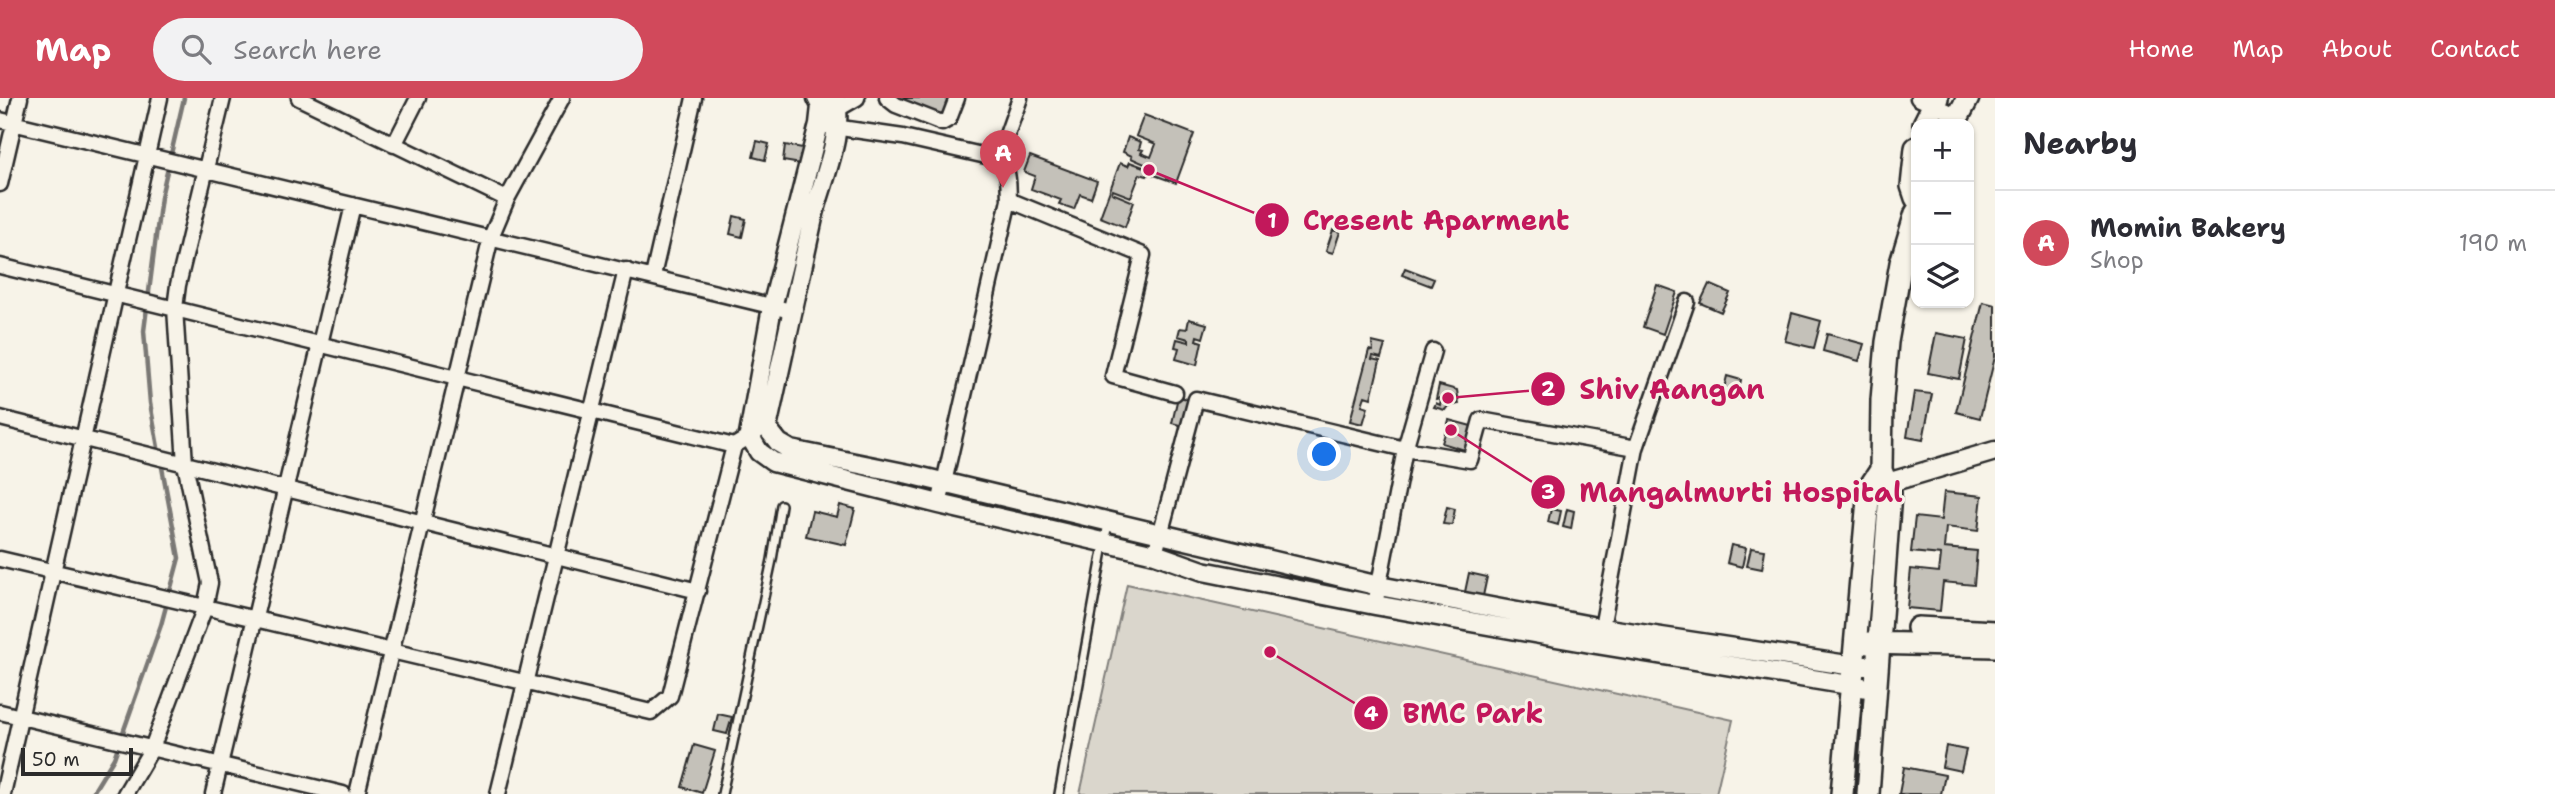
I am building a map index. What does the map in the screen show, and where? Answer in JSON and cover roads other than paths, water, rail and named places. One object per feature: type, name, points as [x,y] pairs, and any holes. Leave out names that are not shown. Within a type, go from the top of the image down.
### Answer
[{"type":"main road","points":[[1925,119],[1929,100]]},
{"type":"main road","points":[[1879,481],[1889,493],[1869,789],[1842,788],[1856,636],[1879,481],[1887,342],[1901,263],[1911,230]]},
{"type":"main road","points":[[1856,636],[1956,629],[1995,632]]},
{"type":"main road","points":[[1881,635],[1995,646]]},
{"type":"street","points":[[0,184],[7,122],[20,98]]},
{"type":"street","points":[[4,794],[83,439],[122,295],[160,98]]},
{"type":"street","points":[[125,794],[205,607],[210,583],[178,462],[171,307],[223,98]]},
{"type":"street","points":[[299,98],[508,200]]},
{"type":"street","points":[[394,145],[418,98]]},
{"type":"street","points":[[357,794],[491,237],[562,98]]},
{"type":"street","points":[[653,276],[694,98]]},
{"type":"street","points":[[0,559],[651,712],[670,696],[742,440],[772,307],[819,124],[821,106],[817,98]]},
{"type":"street","points":[[767,428],[792,312],[837,129],[837,103],[857,98]]},
{"type":"street","points":[[887,98],[895,105],[942,123],[949,120],[957,98]]},
{"type":"street","points":[[998,160],[1020,98]]},
{"type":"street","points":[[1929,100],[1960,113]]},
{"type":"street","points":[[7,122],[653,276],[792,312]]},
{"type":"street","points":[[819,124],[837,129],[903,137],[998,160],[1004,163],[1008,172],[1009,200],[939,504]]},
{"type":"street","points":[[1009,200],[1143,255],[1113,376],[1175,393]]},
{"type":"street","points":[[213,794],[353,205]]},
{"type":"street","points":[[0,266],[592,409],[742,440],[773,462],[909,474],[1600,636]]},
{"type":"street","points":[[498,794],[626,270]]},
{"type":"street","points":[[1600,636],[1636,449],[1688,302]]},
{"type":"street","points":[[1375,605],[1405,449],[1433,351]]},
{"type":"street","points":[[1155,554],[1196,399],[1405,449],[1470,460],[1481,420],[1636,449]]},
{"type":"street","points":[[0,418],[698,591]]},
{"type":"street","points":[[742,440],[767,428]]},
{"type":"street","points":[[767,428],[779,443],[791,450],[824,466],[904,495],[1155,554],[1203,571],[1375,605],[1600,636],[1852,676],[1874,689]]},
{"type":"street","points":[[1879,481],[1995,451]]},
{"type":"street","points":[[904,495],[909,474]]},
{"type":"street","points":[[1852,676],[1876,667]]},
{"type":"street","points":[[0,712],[344,794]]},
{"type":"lane","points":[[722,794],[772,560],[781,505]]},
{"type":"lane","points":[[1059,794],[1108,522]]},
{"type":"waterway","points":[[159,453],[150,403],[144,331],[161,197],[184,98]]},
{"type":"waterway","points":[[92,794],[114,758],[161,625],[179,558],[161,462]]},
{"type":"place","name":"Cresent Aparment","points":[[1149,170]]},
{"type":"place","name":"Momin Bakery","points":[[1003,188]]},
{"type":"place","name":"Shiv Aangan","points":[[1448,398]]},
{"type":"place","name":"Mangalmurti Hospital","points":[[1451,430]]},
{"type":"place","name":"BMC Park","points":[[1270,652]]}]
